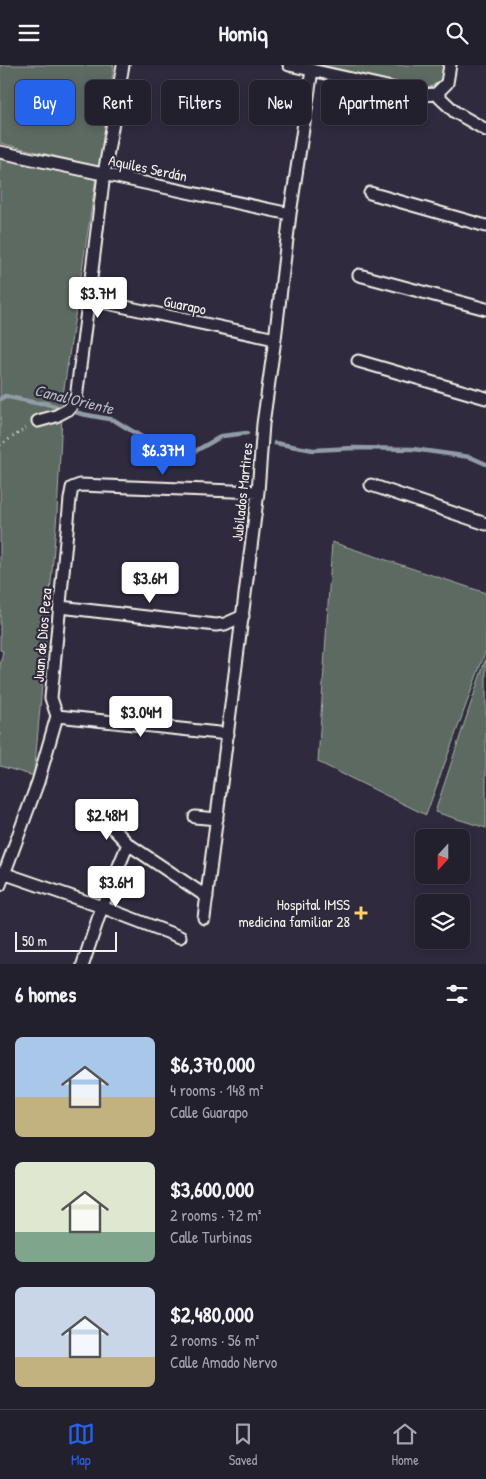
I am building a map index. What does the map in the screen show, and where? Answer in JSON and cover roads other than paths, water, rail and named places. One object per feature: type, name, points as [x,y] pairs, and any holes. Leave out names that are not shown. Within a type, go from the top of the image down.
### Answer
[{"type":"street","points":[[38,421],[56,416],[69,409],[76,399],[104,174],[123,65]]},
{"type":"street","points":[[289,65],[423,95],[436,93],[446,83],[450,65]]},
{"type":"street","name":"Jubilados Martires","points":[[204,918],[258,492],[263,424],[290,214],[312,70]]},
{"type":"street","points":[[436,93],[455,112],[486,130]]},
{"type":"street","name":"Aquiles Serdán","points":[[0,152],[290,214]]},
{"type":"street","points":[[370,193],[486,226]]},
{"type":"street","points":[[359,275],[486,309]]},
{"type":"street","name":"Guarapo","points":[[88,299],[275,339]]},
{"type":"street","points":[[358,361],[486,398]]},
{"type":"street","name":"Juan de Dios Peza","points":[[0,885],[2,872],[38,782],[57,716],[51,698],[72,488],[80,485],[258,492]]},
{"type":"street","points":[[371,485],[486,524]]},
{"type":"street","points":[[60,607],[216,625],[225,624],[243,616]]},
{"type":"street","points":[[57,716],[228,734]]},
{"type":"street","points":[[195,817],[217,819]]},
{"type":"street","points":[[105,820],[128,845],[207,897]]},
{"type":"street","points":[[83,964],[102,907],[128,845]]},
{"type":"street","points":[[2,872],[180,937]]},
{"type":"waterway","name":"Canal Oriente","points":[[0,399],[5,396],[44,403],[82,414],[114,420],[168,456],[192,453],[222,436],[247,433]]},
{"type":"waterway","name":"Canal Oriente","points":[[275,443],[313,450],[354,448],[413,449],[470,457],[486,464]]},
{"type":"place","name":"Hospital IMSS medicina familiar 28","points":[[361,913]]}]
